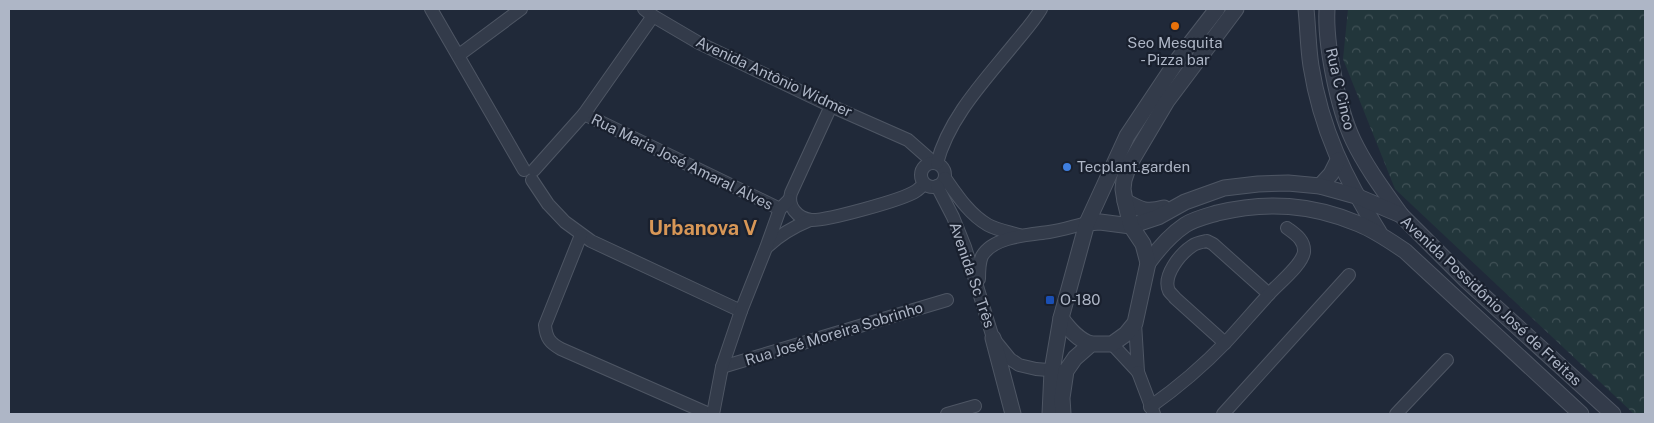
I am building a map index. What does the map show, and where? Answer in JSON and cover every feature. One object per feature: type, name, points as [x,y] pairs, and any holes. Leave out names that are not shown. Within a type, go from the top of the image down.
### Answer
[{"type":"street","points":[[431,9],[548,204],[581,235],[591,241],[740,310]]},
{"type":"street","points":[[459,55],[521,9]]},
{"type":"street","points":[[935,162],[950,128],[977,90],[1041,9]]},
{"type":"street","points":[[1063,414],[1059,372],[1061,318],[1086,223],[1127,136],[1179,58],[1216,9]]},
{"type":"street","points":[[1236,9],[1186,74],[1144,138],[1129,165],[1124,180],[1123,189],[1131,226],[1143,244],[1148,263],[1135,323],[1138,372],[1152,411],[1226,343],[1298,264],[1304,253],[1303,244],[1300,238],[1287,228]]},
{"type":"street","name":"Rua C Cinco","points":[[1306,9],[1311,66],[1320,108],[1338,160],[1356,196],[1380,234]]},
{"type":"street","name":"Rua C Cinco","points":[[1327,9],[1326,21],[1345,122],[1361,155],[1401,215]]},
{"type":"street","points":[[530,173],[584,114],[648,13]]},
{"type":"street","name":"Avenida Antônio Widmer","points":[[648,13],[700,43],[831,106],[908,140],[935,162]]},
{"type":"street","points":[[713,414],[722,367],[740,310],[766,248],[831,106]]},
{"type":"street","name":"Rua Maria José Amaral Alves","points":[[584,114],[787,205],[798,215],[810,220]]},
{"type":"street","points":[[908,140],[922,169],[921,177],[935,183],[989,226],[1019,235]]},
{"type":"street","points":[[1320,186],[1331,174],[1338,160]]},
{"type":"street","points":[[766,248],[780,235],[810,220],[833,217],[902,198],[935,183],[943,167],[935,162],[927,164],[922,169]]},
{"type":"street","name":"Avenida Sc Três","points":[[935,183],[958,230],[978,286],[993,338]]},
{"type":"street","name":"Avenida Possidônio José de Freitas","points":[[1131,226],[1158,217],[1185,202],[1224,188],[1288,183],[1320,186],[1356,196],[1401,215],[1468,282],[1613,414]]},
{"type":"street","points":[[1125,201],[1140,209],[1151,211],[1185,202]]},
{"type":"street","name":"Avenida Possidônio José de Freitas","points":[[1148,263],[1167,239],[1187,224],[1208,216],[1252,206],[1294,206],[1343,217],[1380,234],[1405,252],[1581,414]]},
{"type":"street","points":[[978,286],[980,261],[983,254],[997,244],[1019,235],[1051,232],[1086,223],[1100,222],[1131,226]]},
{"type":"street","points":[[581,235],[545,325],[546,335],[551,343],[709,414]]},
{"type":"street","points":[[1226,343],[1169,291],[1169,275],[1173,266],[1191,246],[1207,241],[1213,244],[1269,294]]},
{"type":"street","points":[[1223,414],[1349,275]]},
{"type":"street","name":"Rua José Moreira Sobrinho","points":[[722,367],[946,300]]},
{"type":"street","points":[[1061,318],[1077,336],[1084,342],[1091,344],[1112,344],[1126,334],[1135,323]]},
{"type":"street","points":[[993,338],[1010,359],[1019,365],[1059,372]]},
{"type":"street","points":[[993,338],[1013,414]]},
{"type":"street","points":[[1050,414],[1059,372],[1091,344]]},
{"type":"street","points":[[1112,344],[1138,372]]},
{"type":"street","points":[[1396,414],[1447,360]]},
{"type":"street","points":[[948,414],[975,406]]},
{"type":"green space","points":[[1348,9],[1645,9],[1645,414],[1634,414],[1395,189],[1343,59]]},
{"type":"place","name":"Seo Mesquita - Pizza bar","points":[[1175,26]]},
{"type":"place","name":"Tecplant.garden","points":[[1067,167]]},
{"type":"place","name":"O-180","points":[[1050,300]]},
{"type":"district","name":"Urbanova V","points":[[703,228]]}]
